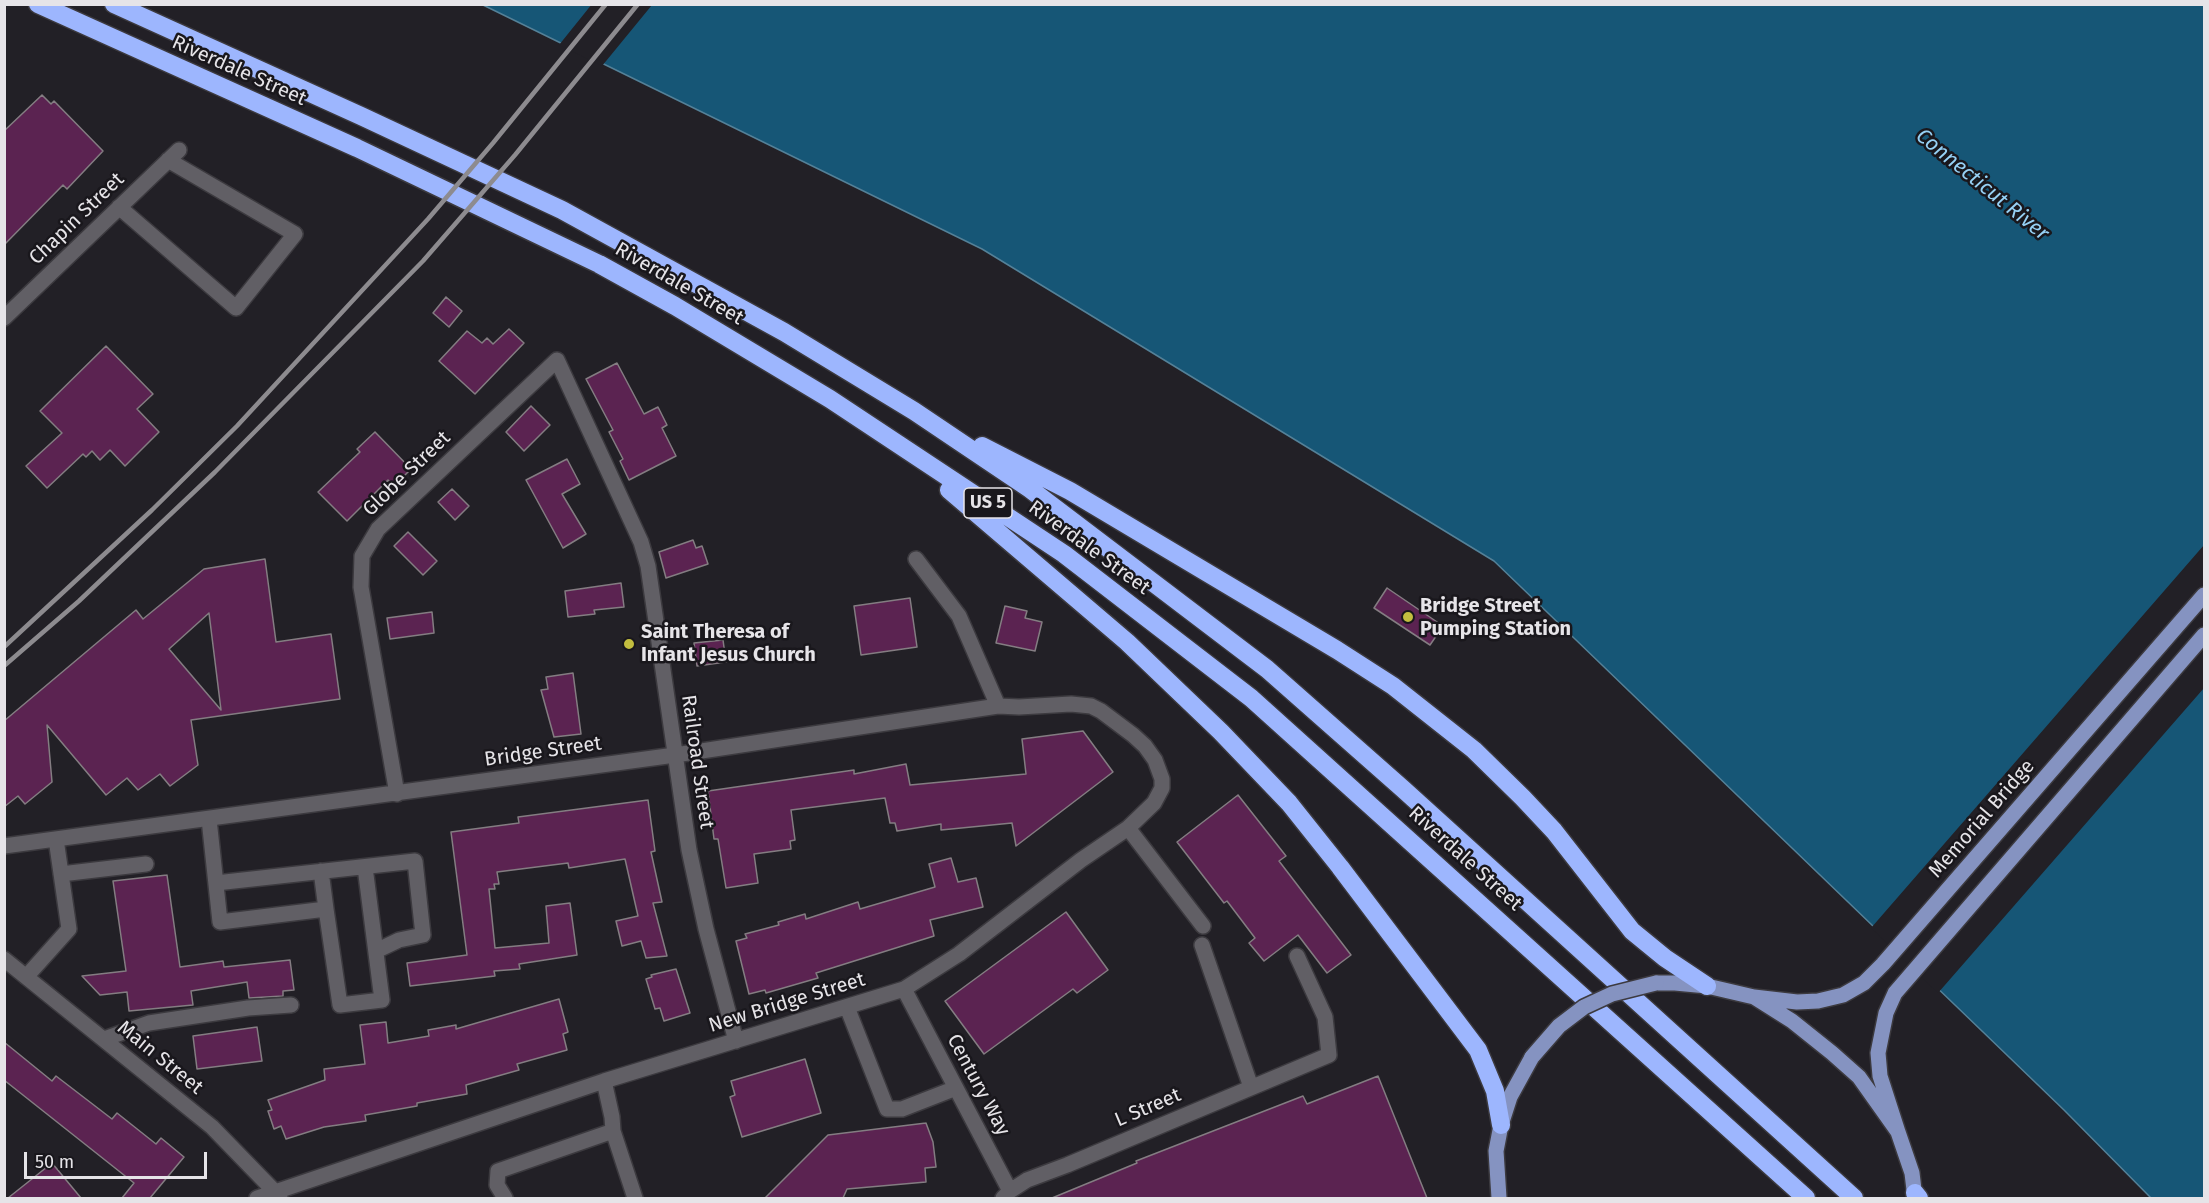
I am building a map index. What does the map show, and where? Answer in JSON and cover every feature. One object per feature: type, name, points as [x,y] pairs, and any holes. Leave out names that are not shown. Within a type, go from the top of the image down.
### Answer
[{"type":"highway","name":"Riverdale Street","points":[[38,4],[357,148],[599,264],[760,357],[884,434],[1064,554],[1251,698],[1806,1198]]},
{"type":"highway","name":"Riverdale Street","points":[[114,4],[562,210],[784,332],[914,411],[1030,489],[1267,669],[1412,797],[1854,1198]]},
{"type":"highway","points":[[914,411],[1070,491],[1394,686],[1474,750],[1523,798],[1554,831],[1632,931],[1665,958],[1707,986]]},
{"type":"highway","points":[[884,434],[1127,642],[1214,725],[1289,803],[1478,1050],[1495,1091],[1501,1125]]},
{"type":"main road","name":"Memorial Bridge","points":[[1498,1198],[1496,1151],[1510,1097],[1532,1057],[1559,1026],[1584,1007],[1612,994],[1656,983],[1707,986],[1786,1002],[1818,1001],[1843,995],[1864,982],[1883,964],[2205,595]]},
{"type":"main road","points":[[1916,1197],[1912,1173],[1883,1088],[1879,1063],[1879,1042],[1889,1004],[1902,983],[2205,635]]},
{"type":"main road","points":[[1754,997],[1806,1032],[1847,1065],[1868,1089],[1898,1132]]},
{"type":"street","name":"Chapin Street","points":[[4,318],[119,207],[174,155],[295,234],[236,308],[119,207]]},
{"type":"street","name":"Railroad Street","points":[[557,360],[641,542],[648,566],[694,876],[736,1041]]},
{"type":"street","name":"Globe Street","points":[[397,794],[361,587],[362,556],[378,529],[557,360]]},
{"type":"street","points":[[916,559],[959,615],[998,706]]},
{"type":"street","name":"Bridge Street","points":[[4,846],[675,755],[998,706],[1086,705]]},
{"type":"street","name":"New Bridge Street","points":[[257,1198],[279,1196],[604,1081],[904,989],[959,954],[1081,860],[1128,828],[1159,795],[1162,788],[1158,769],[1145,746],[1101,711],[1086,705]]},
{"type":"street","points":[[209,819],[220,922],[326,909]]},
{"type":"street","points":[[1128,828],[1203,926]]},
{"type":"street","points":[[26,977],[69,929],[56,839]]},
{"type":"street","points":[[216,883],[415,861],[423,935],[399,940],[376,951]]},
{"type":"street","points":[[61,874],[146,864]]},
{"type":"street","points":[[321,871],[339,1005],[382,1000],[365,867]]},
{"type":"street","points":[[1202,945],[1251,1087]]},
{"type":"street","name":"L Street","points":[[1006,1195],[1026,1180],[1329,1055],[1325,1017],[1297,956]]},
{"type":"street","name":"Main Street","points":[[4,959],[212,1127],[279,1196]]},
{"type":"street","name":"Century Way","points":[[904,989],[956,1088],[1006,1195]]},
{"type":"street","points":[[104,1039],[149,1023],[248,1008],[291,1005]]},
{"type":"street","points":[[847,1007],[887,1109],[902,1109],[956,1088]]},
{"type":"street","points":[[604,1081],[613,1131],[635,1198]]},
{"type":"street","points":[[505,1198],[497,1185],[498,1171],[613,1131]]},
{"type":"water","name":"Connecticut River","points":[[483,5],[2204,5],[2204,1198],[2151,1198],[2064,1110],[1494,561],[982,249]]},
{"type":"pier","points":[[592,4],[652,5],[602,66],[559,45]]},
{"type":"pier","points":[[2204,545],[2204,688],[1938,993],[1871,928]]},
{"type":"building","points":[[42,95],[51,104],[54,101],[103,151],[67,189],[63,185],[4,245],[4,131]]},
{"type":"building","points":[[446,297],[462,311],[449,327],[433,313]]},
{"type":"building","points":[[509,329],[524,343],[475,394],[439,361],[467,331],[482,343],[487,338],[493,344]]},
{"type":"building","points":[[106,346],[153,394],[137,409],[159,432],[125,466],[110,450],[100,460],[92,451],[86,457],[83,454],[47,488],[26,466],[62,433],[40,411]]},
{"type":"building","points":[[617,363],[644,414],[658,407],[667,425],[662,428],[676,456],[629,480],[620,461],[623,459],[609,432],[613,430],[586,379]]},
{"type":"building","points":[[531,406],[550,425],[524,451],[506,432]]},
{"type":"building","points":[[375,432],[411,469],[394,486],[388,480],[347,521],[318,492],[360,452],[357,449]]},
{"type":"building","points":[[567,459],[580,484],[562,494],[586,534],[563,548],[526,480]]},
{"type":"building","points":[[452,489],[469,506],[455,520],[438,502]]},
{"type":"building","points":[[408,532],[437,561],[423,575],[394,546]]},
{"type":"building","points":[[693,540],[696,548],[702,546],[708,564],[666,578],[659,552]]},
{"type":"building","points":[[265,559],[276,642],[331,634],[340,699],[191,720],[198,765],[170,786],[160,774],[138,790],[127,778],[106,795],[47,725],[52,782],[25,804],[18,796],[4,807],[4,721],[136,610],[143,619],[204,569]],"holes":[[[209,613],[221,710],[169,649]]]},
{"type":"building","points":[[621,583],[624,607],[594,610],[595,614],[568,617],[565,591]]},
{"type":"building","name":"Bridge Street Pumping Station","points":[[1387,588],[1443,626],[1430,645],[1374,608]]},
{"type":"building","points":[[910,598],[917,647],[861,655],[854,606]]},
{"type":"building","points":[[1005,606],[1027,611],[1025,618],[1042,622],[1035,651],[996,643]]},
{"type":"building","points":[[432,612],[434,633],[390,639],[387,618]]},
{"type":"building","points":[[723,640],[726,662],[697,666],[694,643]]},
{"type":"building","points":[[573,673],[581,734],[554,737],[541,690],[548,689],[546,677]]},
{"type":"building","points":[[1083,731],[1113,772],[1016,846],[1012,823],[941,830],[941,824],[897,831],[895,823],[890,823],[885,798],[791,810],[795,840],[790,841],[791,849],[754,854],[758,883],[726,888],[718,839],[714,839],[708,791],[854,770],[854,774],[906,764],[910,785],[1026,774],[1022,739]]},
{"type":"building","points":[[1238,795],[1286,856],[1279,861],[1351,955],[1327,973],[1298,935],[1264,961],[1249,943],[1255,938],[1227,901],[1224,903],[1177,842]]},
{"type":"building","points":[[648,800],[655,851],[651,852],[662,902],[653,903],[667,956],[646,958],[641,941],[622,946],[616,921],[638,916],[625,859],[569,868],[568,863],[497,872],[499,884],[494,884],[495,889],[489,889],[495,948],[549,943],[546,906],[570,903],[577,955],[519,964],[520,969],[494,971],[495,976],[410,986],[407,963],[467,955],[451,832],[519,823],[518,817]]},
{"type":"building","points":[[951,858],[958,882],[976,878],[983,907],[930,920],[934,936],[816,973],[818,978],[766,993],[765,990],[749,994],[736,941],[747,938],[745,934],[779,925],[778,922],[805,914],[806,919],[858,902],[860,909],[935,887],[929,864]]},
{"type":"building","points":[[167,875],[180,967],[223,961],[224,967],[290,960],[294,990],[283,991],[283,996],[249,998],[247,982],[191,991],[193,1005],[129,1011],[127,992],[100,995],[82,976],[126,971],[113,881]]},
{"type":"building","points":[[1066,912],[1108,970],[1077,993],[1073,989],[984,1054],[945,1001]]},
{"type":"building","points":[[676,969],[690,1013],[664,1021],[660,1008],[655,1009],[646,979],[652,977],[651,975]]},
{"type":"building","points":[[559,999],[568,1032],[563,1034],[567,1050],[517,1064],[519,1070],[466,1085],[467,1094],[365,1115],[366,1121],[324,1127],[286,1139],[281,1126],[274,1129],[268,1111],[272,1110],[268,1100],[325,1080],[324,1069],[365,1064],[360,1025],[386,1022],[388,1043],[429,1036],[428,1030],[456,1025],[456,1029]]},
{"type":"building","points":[[257,1027],[262,1061],[197,1069],[193,1036]]},
{"type":"building","points":[[4,1042],[52,1081],[56,1076],[112,1119],[117,1113],[156,1144],[161,1138],[184,1157],[150,1198],[122,1198],[134,1183],[4,1080]]},
{"type":"building","points":[[805,1059],[821,1113],[742,1137],[730,1097],[735,1095],[731,1081]]},
{"type":"building","points":[[1378,1076],[1427,1198],[1052,1198],[1137,1163],[1136,1161],[1303,1096],[1307,1104]]},
{"type":"building","points":[[926,1123],[933,1142],[936,1167],[925,1168],[926,1182],[847,1189],[843,1198],[765,1198],[828,1135]]},
{"type":"building","points":[[52,1163],[81,1198],[8,1198]]},
{"type":"railway","points":[[4,647],[152,510],[237,426],[428,219],[606,4]]},
{"type":"railway","points":[[4,666],[79,601],[215,472],[423,261],[515,155],[638,4]]},
{"type":"place","name":"Bridge Street Pumping Station","points":[[1408,617]]},
{"type":"place","name":"Saint Theresa of Infant Jesus Church","points":[[629,644]]}]
